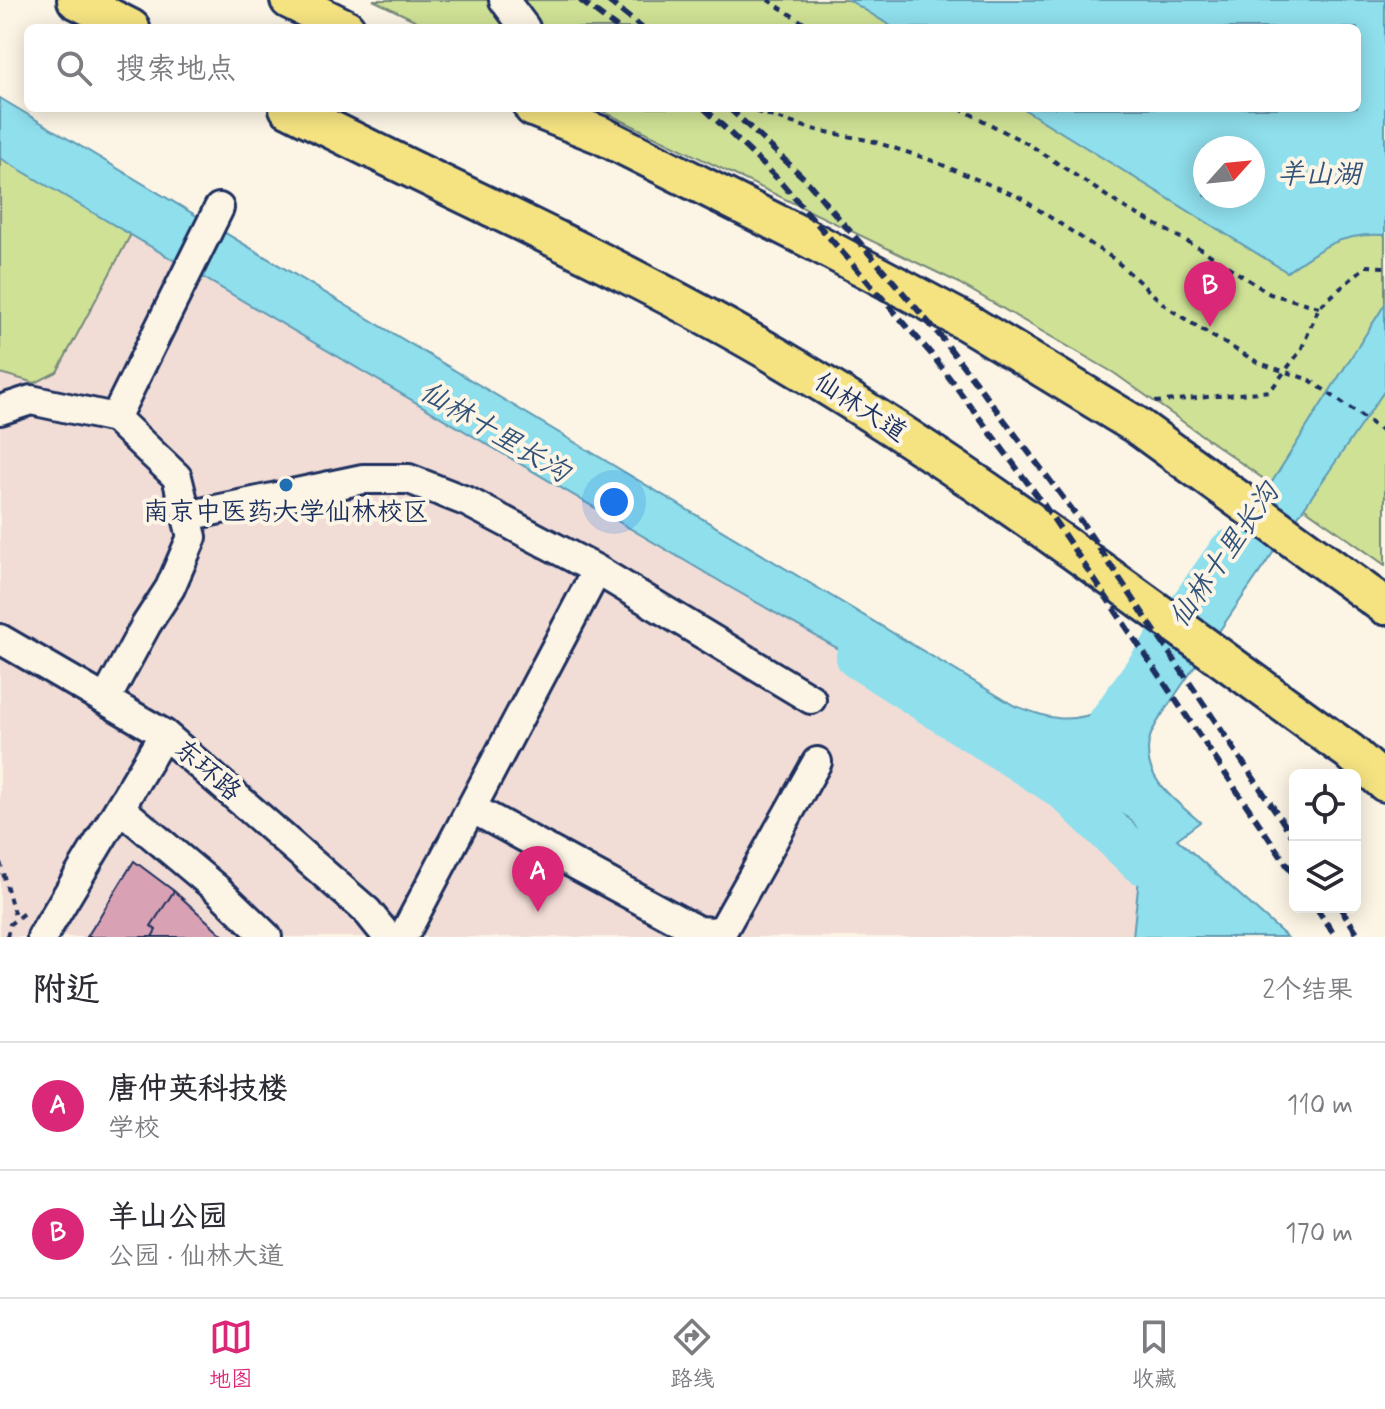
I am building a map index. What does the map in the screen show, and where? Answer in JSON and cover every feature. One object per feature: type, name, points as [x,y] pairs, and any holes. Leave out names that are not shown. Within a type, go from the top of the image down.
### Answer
[{"type":"main road","points":[[76,0],[123,24]]},
{"type":"main road","points":[[289,0],[338,24]]},
{"type":"main road","name":"仙林大道","points":[[296,112],[651,288],[800,369],[974,482],[1349,751],[1385,783]]},
{"type":"main road","points":[[550,112],[591,122],[968,323],[1136,425],[1385,606]]},
{"type":"lane","points":[[504,0],[522,24]]},
{"type":"lane","points":[[115,418],[219,208]]},
{"type":"lane","points":[[0,410],[31,400],[115,418],[177,477],[192,537],[176,575],[106,699]]},
{"type":"lane","points":[[187,516],[363,479],[409,479],[468,502],[597,570],[811,699]]},
{"type":"lane","points":[[403,937],[597,570]]},
{"type":"lane","name":"东环路","points":[[0,639],[164,734],[367,911],[388,937]]},
{"type":"lane","points":[[42,937],[164,734]]},
{"type":"lane","points":[[473,809],[698,931],[715,932],[724,928],[817,762]]},
{"type":"lane","points":[[120,808],[218,890],[267,937]]},
{"type":"path","points":[[768,0],[806,24]]},
{"type":"path","points":[[757,112],[812,129],[872,141],[928,159],[1019,197],[1114,259],[1168,308],[1259,363],[1310,380],[1385,433]]},
{"type":"path","points":[[967,112],[1030,145],[1120,205],[1201,249],[1270,294],[1319,307]]},
{"type":"path","points":[[1150,402],[1270,391],[1301,350],[1319,307],[1366,266],[1385,267]]},
{"type":"path","points":[[0,862],[15,918]]},
{"type":"path","points":[[0,932],[7,931]]},
{"type":"shaded area","name":"南京中医药大学仙林校区","points":[[0,136],[1145,833],[1140,937],[0,937]]},
{"type":"green space","points":[[373,0],[1385,0],[1385,565],[1114,373],[955,281],[604,112],[1361,112],[1361,24],[423,24]]},
{"type":"green space","points":[[0,104],[152,195],[57,372],[35,383],[0,373]]},
{"type":"water","name":"羊山湖","points":[[849,0],[1385,0],[1385,235],[1344,239],[1287,272],[1028,112],[1361,112],[1361,24],[888,24]]},
{"type":"water","points":[[0,98],[1015,706],[1052,717],[1070,718],[1096,713],[1142,684],[1385,304],[1385,390],[1167,707],[1149,741],[1150,767],[1155,778],[1200,822],[1177,839],[1287,937],[1133,937],[1143,838],[1132,821],[1071,781],[733,589],[0,158]]},
{"type":"building","points":[[134,861],[174,891],[151,926],[156,930],[152,937],[87,937]]},
{"type":"building","points":[[174,891],[225,937],[152,937],[156,930],[151,926]]},
{"type":"waterway","name":"仙林十里长沟","points":[[1100,737],[1231,551]]},
{"type":"waterway","name":"仙林十里长沟","points":[[858,657],[1064,788],[1141,862]]},
{"type":"railway","points":[[580,0],[612,24]]},
{"type":"railway","points":[[607,0],[637,24]]},
{"type":"railway","points":[[708,112],[778,179],[933,356],[1042,502],[1289,868]]},
{"type":"railway","points":[[733,112],[805,179],[942,338],[1083,524],[1289,831]]},
{"type":"railway","points":[[1320,913],[1336,937]]},
{"type":"railway","points":[[1344,913],[1360,937]]},
{"type":"place","name":"羊山公园","points":[[1210,327]]},
{"type":"place","name":"南京中医药大学仙林校区","points":[[286,485]]},
{"type":"place","name":"唐仲英科技楼","points":[[538,912]]}]
